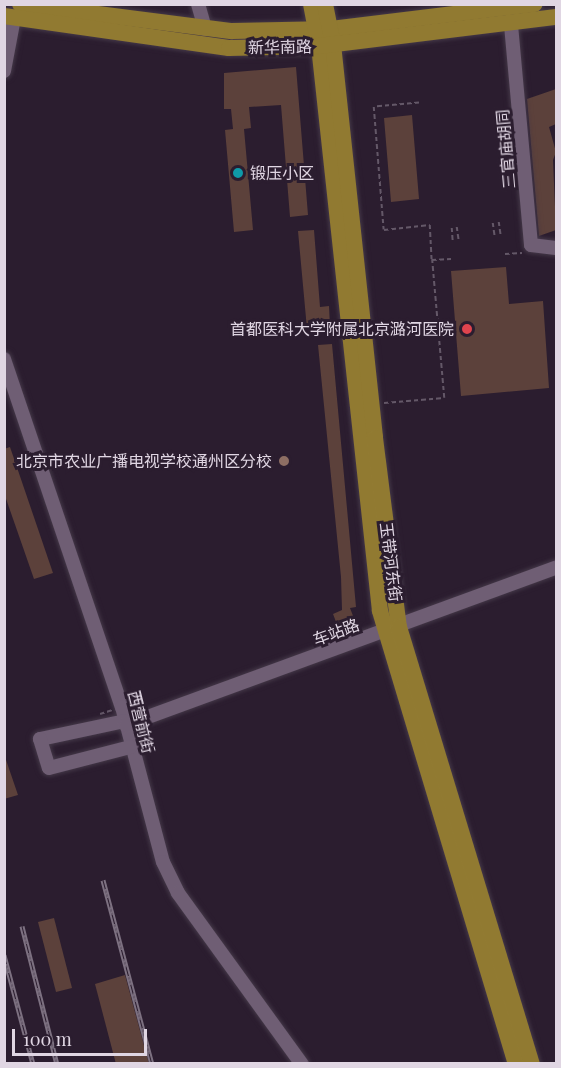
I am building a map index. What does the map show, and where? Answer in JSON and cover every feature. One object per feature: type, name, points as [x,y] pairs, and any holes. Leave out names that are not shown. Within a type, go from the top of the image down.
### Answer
[{"type":"main road","points":[[311,4],[325,37]]},
{"type":"main road","points":[[325,4],[325,37]]},
{"type":"main road","name":"新华南路","points":[[13,13],[229,48],[325,37],[534,4]]},
{"type":"main road","name":"新华南路","points":[[13,13],[325,37],[511,25],[556,17]]},
{"type":"main road","name":"玉带河东街","points":[[325,37],[392,630],[516,1064]]},
{"type":"main road","name":"玉带河东街","points":[[392,630],[532,1064]]},
{"type":"street","points":[[198,4],[205,29]]},
{"type":"street","points":[[4,71],[13,13]]},
{"type":"street","name":"三官庙胡同","points":[[511,25],[527,249]]},
{"type":"street","points":[[527,249],[556,248]]},
{"type":"street","name":"西营前街","points":[[4,359],[126,723],[130,747],[155,840],[178,892],[302,1064]]},
{"type":"street","name":"车站路","points":[[130,747],[49,768],[40,739],[126,723],[392,630],[556,568]]},
{"type":"path","points":[[384,403],[444,398],[430,225],[384,230],[374,107],[419,102]]},
{"type":"path","points":[[499,222],[501,237]]},
{"type":"path","points":[[494,223],[495,238]]},
{"type":"path","points":[[457,227],[459,241]]},
{"type":"path","points":[[452,228],[453,241]]},
{"type":"path","points":[[505,254],[527,249]]},
{"type":"path","points":[[432,260],[451,259]]},
{"type":"building","name":"锻压小区","points":[[296,67],[308,215],[290,217],[281,105],[249,107],[251,128],[244,129],[253,230],[234,232],[225,130],[233,129],[231,109],[224,109],[224,73]]},
{"type":"building","points":[[556,89],[556,124],[549,127],[556,152],[553,160],[556,230],[539,236],[527,99]]},
{"type":"building","points":[[412,115],[419,199],[391,202],[384,118]]},
{"type":"building","points":[[314,230],[320,307],[329,306],[330,327],[307,329],[298,231]]},
{"type":"building","points":[[506,267],[509,304],[543,301],[549,388],[461,396],[451,271]]},
{"type":"building","points":[[332,344],[356,607],[350,608],[355,621],[338,627],[333,614],[342,610],[341,577],[318,345]]},
{"type":"building","points":[[10,447],[53,573],[34,579],[4,493],[4,449]]},
{"type":"building","points":[[4,754],[18,795],[4,799]]},
{"type":"building","points":[[54,918],[72,988],[56,992],[38,922]]},
{"type":"building","points":[[125,975],[149,1064],[116,1064],[95,984]]},
{"type":"railway","points":[[103,880],[152,1064]]},
{"type":"railway","points":[[22,926],[57,1064]]},
{"type":"railway","points":[[4,955],[33,1064]]},
{"type":"place","name":"锻压小区","points":[[238,173]]},
{"type":"place","name":"首都医科大学附属北京潞河医院","points":[[467,329]]},
{"type":"place","name":"北京市农业广播电视学校通州区分校","points":[[284,461]]}]
